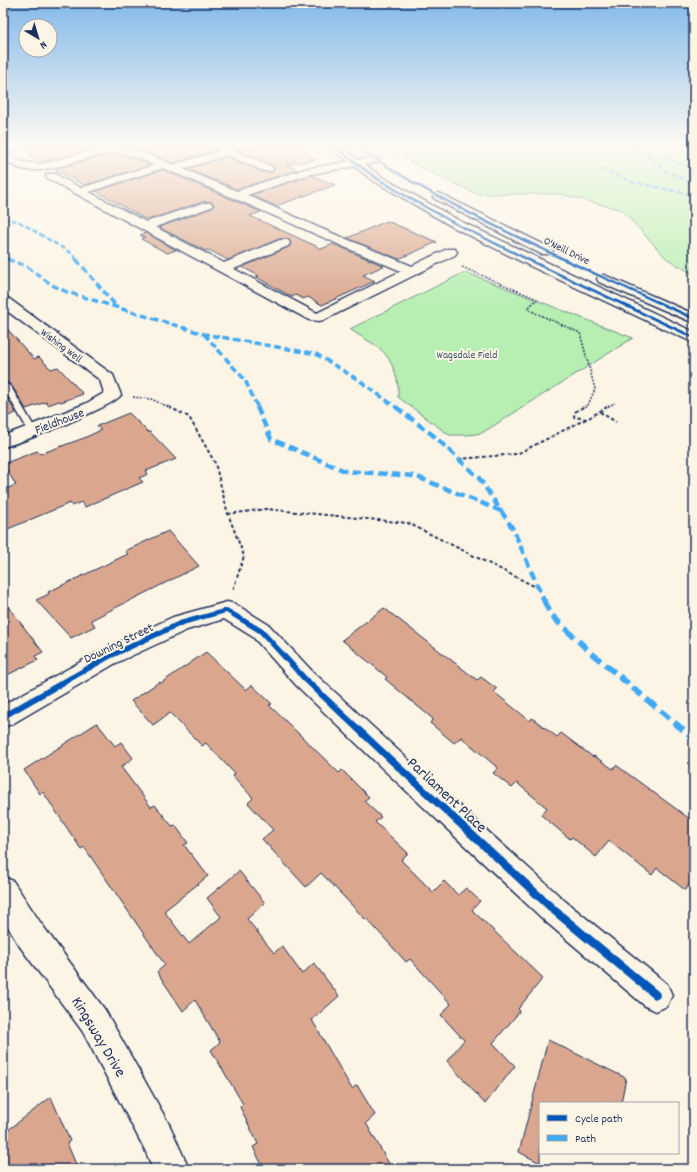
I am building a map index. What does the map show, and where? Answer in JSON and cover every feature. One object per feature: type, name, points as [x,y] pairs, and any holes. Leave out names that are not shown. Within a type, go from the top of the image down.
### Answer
[{"type":"main road","name":"O'Neill Drive","points":[[411,199],[482,237],[694,338]]},
{"type":"main road","name":"O'Neill Drive","points":[[441,199],[606,280],[694,319]]},
{"type":"street","points":[[94,199],[317,317],[445,255]]},
{"type":"street","points":[[245,199],[318,232],[412,271]]},
{"type":"street","points":[[146,226],[207,205]]},
{"type":"street","points":[[224,268],[284,243]]},
{"type":"street","name":"Wishing Well","points":[[3,301],[107,378],[113,395]]},
{"type":"street","name":"Fieldhouse","points":[[3,442],[91,408],[113,395]]},
{"type":"street","name":"Downing Street","points":[[3,717],[108,657],[181,623],[227,610]]},
{"type":"street","name":"Parliament Place","points":[[227,610],[261,631],[304,678],[392,761],[555,911],[656,995]]},
{"type":"street","name":"Kingsway Drive","points":[[3,891],[29,933],[94,1020],[158,1138],[171,1169]]},
{"type":"lane","points":[[7,387],[32,430]]},
{"type":"path","points":[[445,255],[537,299],[527,309],[580,333],[595,389],[588,405],[575,412],[574,417],[587,419]]},
{"type":"path","points":[[113,395],[151,399],[189,417],[215,463],[228,514],[244,556],[227,610]]},
{"type":"path","points":[[459,459],[517,454],[587,419],[615,403]]},
{"type":"path","points":[[599,412],[616,422]]},
{"type":"path","points":[[228,514],[266,509],[408,524],[538,588]]},
{"type":"green space","points":[[578,199],[694,199],[694,275],[666,258],[622,210]]},
{"type":"green space","name":"Wagsdale Field","points":[[465,272],[633,338],[482,433],[449,435],[398,397],[398,384],[394,370],[384,352],[350,329]]},
{"type":"building","points":[[110,199],[230,199],[261,212],[250,216],[321,249],[333,244],[384,266],[363,275],[375,281],[322,305],[308,297],[303,299],[296,295],[292,297],[256,277],[259,276],[242,267],[289,247],[291,244],[289,239],[279,239],[228,260],[209,250],[206,251],[160,228],[212,208],[214,205],[212,202],[203,202],[147,220]]},
{"type":"building","points":[[259,199],[297,199],[276,206]]},
{"type":"building","points":[[387,221],[437,242],[399,259],[347,238]]},
{"type":"building","points":[[146,233],[176,250],[167,253],[141,239],[145,237],[140,235]]},
{"type":"building","points":[[3,324],[34,359],[39,357],[51,369],[58,367],[83,394],[61,402],[59,401],[48,405],[46,402],[26,409],[12,386],[7,382],[3,385]]},
{"type":"building","points":[[3,390],[16,413],[3,418]]},
{"type":"building","points":[[129,413],[176,459],[146,471],[148,474],[139,478],[143,482],[85,507],[81,502],[72,506],[70,503],[3,531],[3,490],[16,485],[3,464],[37,451],[40,454],[84,438],[101,430],[97,426]]},
{"type":"building","points":[[168,531],[199,566],[91,620],[95,626],[71,638],[36,600],[49,594],[48,592],[128,554],[125,551]]},
{"type":"building","points":[[3,600],[43,652],[35,656],[38,660],[3,677]]},
{"type":"building","points":[[384,608],[477,680],[481,677],[497,689],[494,692],[530,721],[532,718],[557,737],[561,733],[593,757],[594,756],[613,769],[616,765],[694,822],[694,877],[685,890],[657,868],[652,875],[609,841],[596,857],[572,837],[570,839],[541,815],[547,808],[517,783],[512,788],[493,773],[498,768],[461,737],[454,743],[430,723],[433,719],[385,679],[387,677],[342,640]]},
{"type":"building","points":[[206,652],[246,690],[252,685],[272,704],[269,705],[339,773],[342,770],[369,797],[364,801],[381,817],[375,822],[408,853],[401,860],[433,892],[444,881],[458,895],[466,888],[480,901],[472,910],[543,978],[518,1009],[520,1011],[493,1043],[515,1066],[485,1104],[447,1061],[464,1040],[441,1015],[451,1004],[410,959],[406,962],[366,918],[365,919],[321,873],[306,887],[262,839],[273,830],[248,803],[253,798],[232,775],[235,774],[206,743],[202,746],[170,713],[153,725],[131,701],[159,682],[161,683]]},
{"type":"building","points":[[97,723],[115,746],[121,742],[133,758],[121,767],[151,807],[155,805],[172,826],[175,825],[188,843],[184,845],[208,876],[164,911],[189,944],[221,917],[207,898],[239,871],[265,903],[247,919],[274,953],[282,946],[302,974],[314,963],[339,996],[312,1020],[352,1089],[357,1085],[375,1115],[366,1123],[392,1169],[264,1169],[253,1147],[258,1144],[240,1107],[243,1104],[211,1050],[220,1042],[195,1000],[183,1011],[157,972],[165,965],[84,847],[81,849],[43,792],[40,794],[24,770]]},
{"type":"building","points":[[548,1040],[626,1078],[621,1102],[539,1102],[540,1163],[519,1152]]},
{"type":"building","points":[[51,1097],[70,1141],[67,1143],[78,1169],[3,1169],[3,1134]]},
{"type":"marked path","points":[[3,219],[18,221],[71,253],[117,307]]},
{"type":"marked path","points":[[3,257],[26,266],[52,285],[67,292],[204,334],[316,354],[360,381],[434,436],[479,478],[513,529],[532,575],[551,615],[589,651],[694,739]]},
{"type":"marked path","points":[[204,334],[245,380],[271,439],[345,471],[415,476],[501,511]]},
{"type":"cycle path","points":[[409,199],[455,224],[694,338]]},
{"type":"cycle path","points":[[443,199],[523,240],[694,319]]},
{"type":"cycle path","points":[[3,717],[108,657],[181,623],[227,610],[261,631],[304,678],[392,761],[555,911],[656,995]]}]
